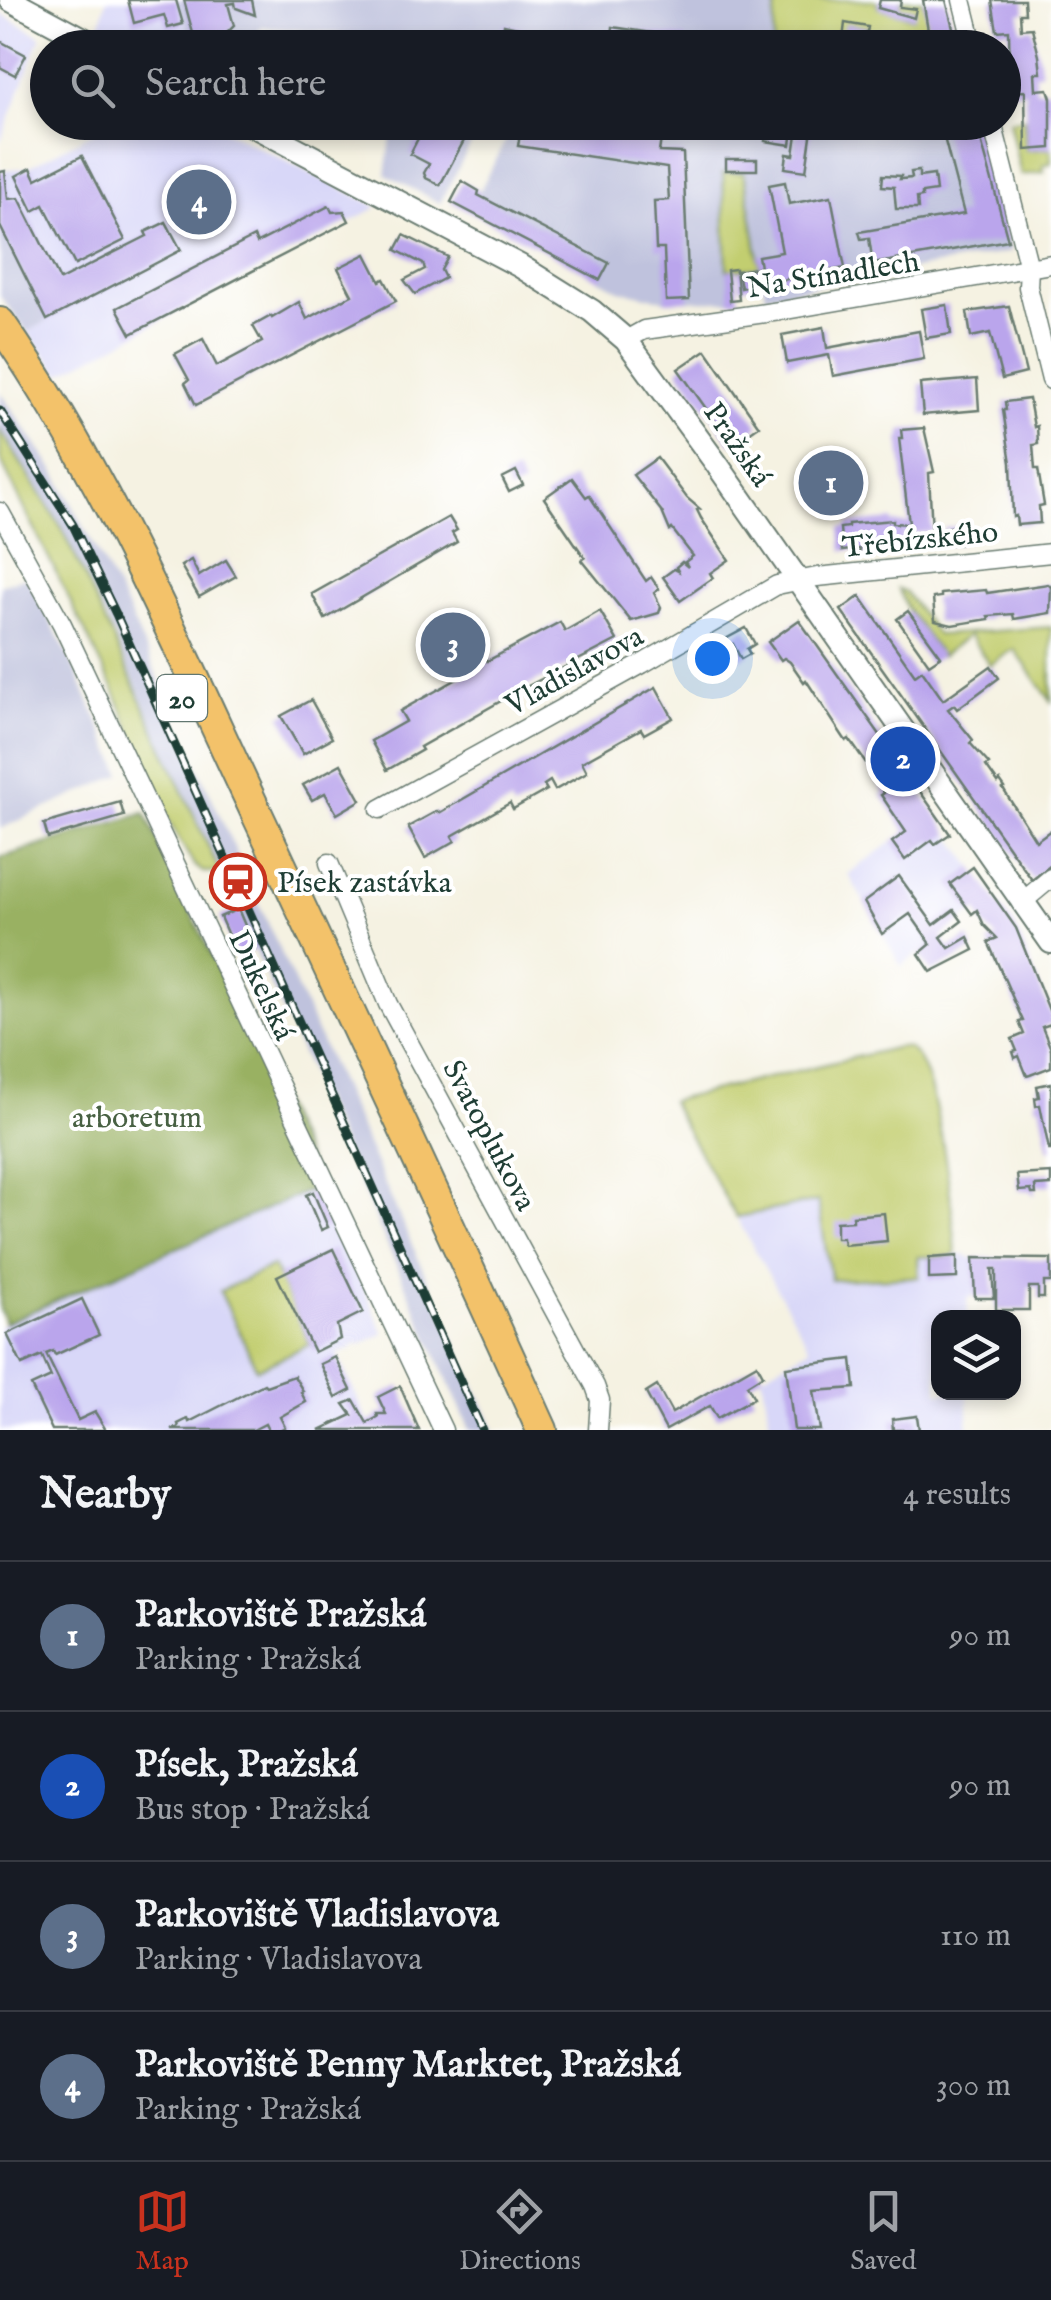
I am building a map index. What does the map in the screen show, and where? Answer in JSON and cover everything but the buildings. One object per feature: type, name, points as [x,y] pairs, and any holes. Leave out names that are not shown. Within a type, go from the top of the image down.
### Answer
[{"type":"highway","name":"20","points":[[0,323],[86,458],[179,649],[542,1430]]},
{"type":"highway","name":"20","points":[[0,351],[76,473],[526,1430]]},
{"type":"street","points":[[11,0],[67,30]]},
{"type":"street","points":[[962,0],[970,30]]},
{"type":"street","name":"Pražská","points":[[280,140],[520,266],[592,311],[626,340],[1051,942]]},
{"type":"street","points":[[997,140],[1029,268],[1028,287],[1051,380]]},
{"type":"street","name":"Na Stínadlech","points":[[626,340],[644,330],[1051,264]]},
{"type":"street","name":"Dukelská","points":[[0,512],[62,624],[442,1430]]},
{"type":"street","name":"Třebízského","points":[[796,580],[1051,553]]},
{"type":"street","name":"Vladislavova","points":[[380,809],[776,585],[796,580]]},
{"type":"street","name":"Svatoplukova","points":[[330,863],[388,1004],[595,1386],[600,1400],[598,1430]]},
{"type":"street","points":[[1021,902],[1051,878]]},
{"type":"shaded area","points":[[106,0],[179,0],[188,30],[106,30],[100,27]]},
{"type":"shaded area","points":[[179,0],[776,0],[774,30],[188,30]]},
{"type":"shaded area","points":[[0,13],[30,30],[30,65],[0,143]]},
{"type":"shaded area","points":[[79,140],[244,140],[378,207],[60,374],[27,332],[48,321],[0,228],[0,170],[27,168]]},
{"type":"shaded area","points":[[391,140],[473,140],[440,203],[386,175]]},
{"type":"shaded area","points":[[506,140],[982,140],[1011,252],[765,295],[743,173],[723,173],[730,301],[665,300],[619,290],[469,211]]},
{"type":"shaded area","points":[[0,228],[48,321],[27,332],[0,296]]},
{"type":"shaded area","points":[[0,392],[55,471],[127,608],[495,1430],[470,1430],[106,618],[63,530],[0,430]]},
{"type":"shaded area","points":[[27,577],[69,657],[122,774],[0,829],[0,585]]},
{"type":"shaded area","points":[[934,812],[994,897],[901,966],[848,874]]},
{"type":"shaded area","points":[[319,1186],[384,1334],[337,1354],[372,1430],[0,1430],[0,1326]]},
{"type":"shaded area","points":[[818,1201],[831,1280],[919,1276],[917,1257],[964,1255],[973,1259],[974,1296],[967,1297],[968,1310],[931,1310],[931,1400],[968,1400],[968,1430],[771,1430],[762,1375],[810,1348],[736,1217]]},
{"type":"green space","points":[[776,0],[872,0],[879,3],[878,7],[913,18],[915,9],[900,7],[901,0],[923,0],[930,30],[867,30],[868,27],[846,24],[845,30],[774,30]]},
{"type":"green space","points":[[1024,118],[1026,150],[1051,148],[1051,163],[1043,165],[1044,172],[1021,175],[1013,140],[1021,140]]},
{"type":"green space","points":[[744,172],[760,267],[727,270],[723,173]]},
{"type":"green space","points":[[0,430],[63,530],[220,872],[203,872],[194,865],[169,822],[115,692],[0,459]]},
{"type":"green space","points":[[898,589],[905,592],[937,635],[1051,627],[1051,701],[1014,649],[990,665],[969,635],[941,656]]},
{"type":"green space","name":"arboretum","points":[[145,813],[319,1186],[5,1323],[0,1309],[0,858]]},
{"type":"green space","points":[[898,1047],[912,1051],[930,1087],[943,1148],[956,1256],[918,1257],[919,1277],[831,1280],[818,1201],[736,1217],[670,1101]]},
{"type":"green space","points":[[273,1266],[310,1344],[257,1369],[220,1291]]},
{"type":"railway","points":[[0,411],[73,525],[116,614],[482,1430]]},
{"type":"place","name":"Parkoviště Penny Marktet, Pražská","points":[[199,202]]},
{"type":"place","name":"Parkoviště Pražská","points":[[831,483]]},
{"type":"place","name":"Parkoviště Vladislavova","points":[[453,645]]},
{"type":"place","name":"Písek, Pražská","points":[[903,759]]},
{"type":"place","name":"Písek zastávka","points":[[238,882]]}]
